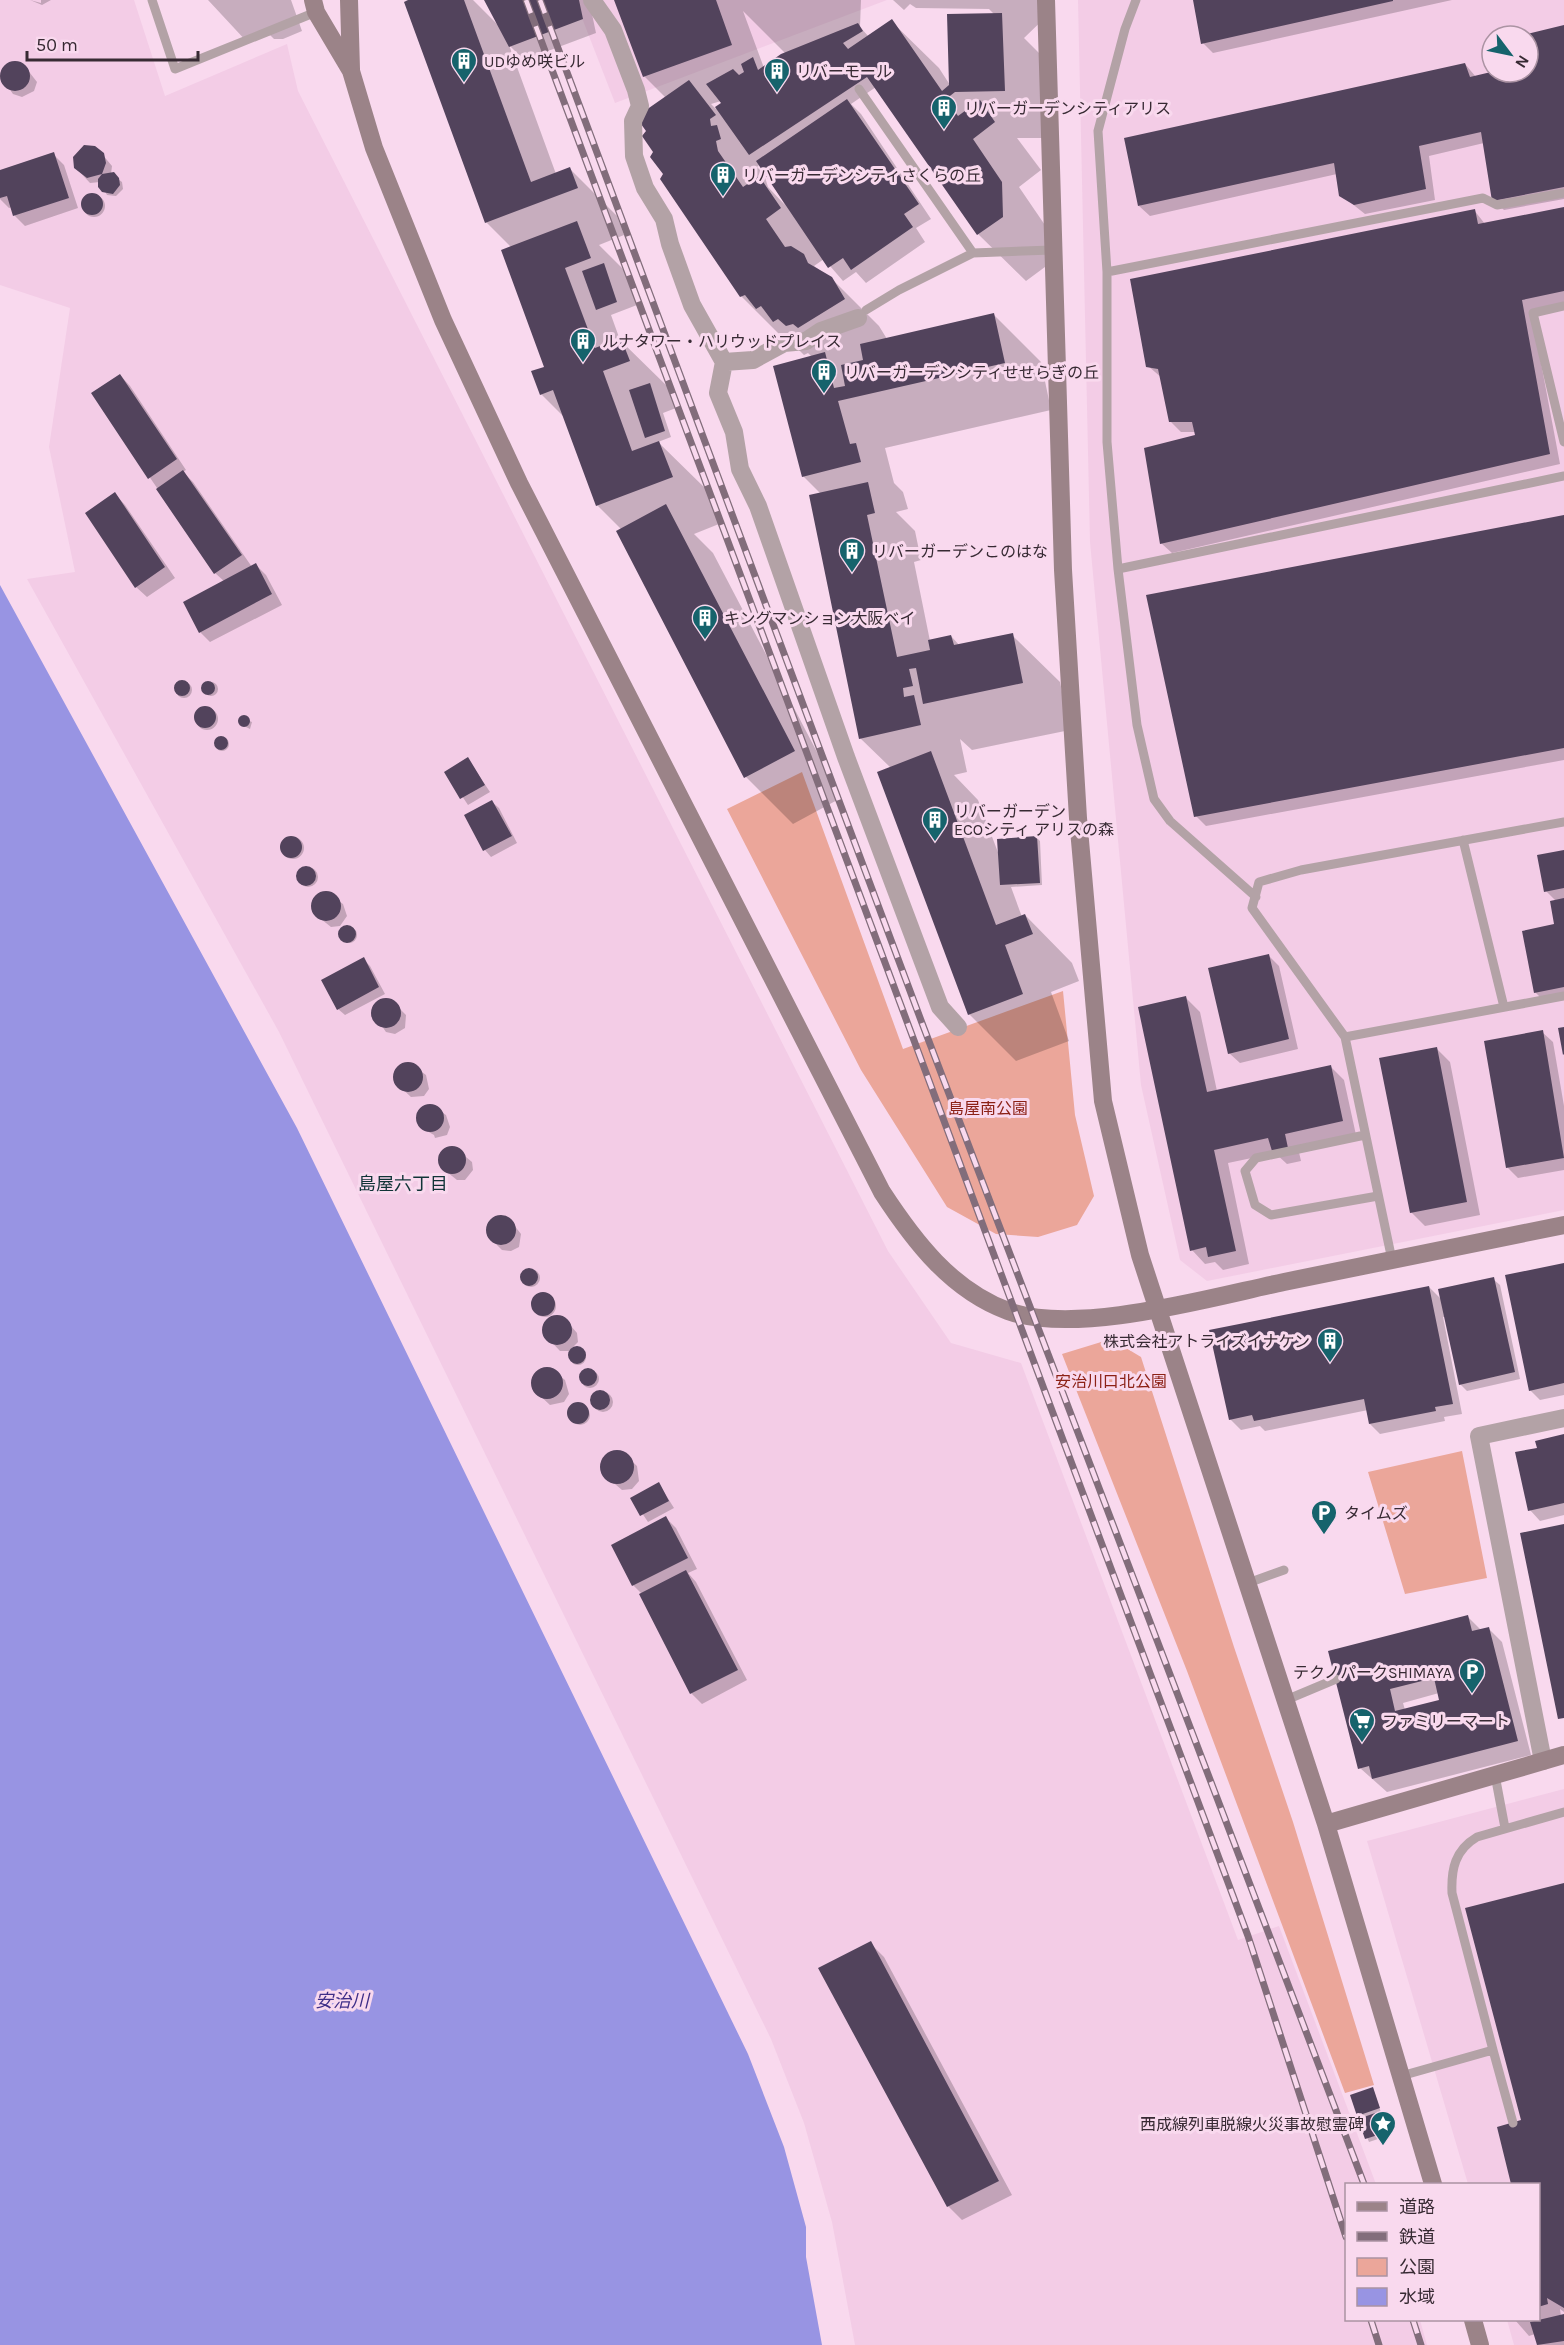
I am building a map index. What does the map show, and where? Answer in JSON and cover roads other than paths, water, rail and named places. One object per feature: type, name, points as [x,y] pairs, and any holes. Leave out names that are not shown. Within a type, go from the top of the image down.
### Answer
[{"type":"street","points":[[349,0],[351,71]]},
{"type":"street","points":[[592,0],[613,30],[636,90],[640,106],[633,121],[634,156],[645,188],[664,219],[670,244],[692,305],[724,362],[718,393],[734,432],[740,470],[758,506],[846,758],[940,1007],[958,1027]]},
{"type":"street","points":[[1047,0],[1052,250],[1063,570],[1078,818],[1103,1101],[1140,1255],[1326,1824],[1432,2183]]},
{"type":"street","points":[[315,6],[351,71],[374,148],[443,320],[519,483],[882,1192],[908,1230],[942,1269],[962,1287],[1008,1311],[1029,1317],[1085,1320],[1157,1308],[1564,1225]]},
{"type":"street","points":[[724,362],[753,360],[784,343],[806,341],[821,331],[862,314]]},
{"type":"street","points":[[1543,1761],[1479,1436],[1564,1418]]},
{"type":"street","points":[[1326,1824],[1564,1755]]},
{"type":"street","points":[[1474,2321],[1480,2345]]},
{"type":"lane","points":[[152,0],[175,69],[315,6]]},
{"type":"lane","points":[[1136,0],[1125,29],[1098,131],[1107,272],[1107,442],[1118,569],[1137,725],[1154,799],[1170,821],[1256,897]]},
{"type":"lane","points":[[859,88],[973,254]]},
{"type":"lane","points":[[1107,272],[1483,198],[1497,205],[1564,193]]},
{"type":"lane","points":[[862,314],[899,290],[973,254],[1052,250]]},
{"type":"lane","points":[[1564,306],[1533,313],[1564,442]]},
{"type":"lane","points":[[1118,569],[1564,476]]},
{"type":"lane","points":[[1392,1260],[1345,1037],[1252,908],[1259,882],[1301,870],[1564,822]]},
{"type":"lane","points":[[1463,840],[1504,1008]]},
{"type":"lane","points":[[1345,1037],[1564,996]]},
{"type":"lane","points":[[1365,1135],[1256,1158],[1245,1172],[1255,1204],[1271,1215],[1378,1196]]},
{"type":"lane","points":[[1248,1583],[1284,1570]]},
{"type":"lane","points":[[1286,1700],[1335,1679]]},
{"type":"lane","points":[[1495,1775],[1505,1828]]},
{"type":"lane","points":[[1512,2123],[1452,1893],[1451,1874],[1464,1844],[1505,1828],[1564,1812]]},
{"type":"lane","points":[[1401,2076],[1493,2050]]},
{"type":"water","name":"安治川","points":[[0,585],[297,1128],[748,2054],[784,2147],[806,2227],[806,2257],[822,2345],[0,2345]]},
{"type":"railway","points":[[526,0],[1248,1936],[1345,2234]]},
{"type":"railway","points":[[540,0],[922,1023],[1364,2183]]},
{"type":"railway","points":[[1371,2321],[1379,2345]]},
{"type":"railway","points":[[1413,2321],[1421,2345]]},
{"type":"place","name":"UDゆめ咲ビル","points":[[464,84]]},
{"type":"place","name":"リバーモール","points":[[777,94]]},
{"type":"place","name":"リバーガーデンシティアリス","points":[[944,131]]},
{"type":"place","name":"リバーガーデンシティさくらの丘","points":[[723,198]]},
{"type":"place","name":"ルナタワー・ハリウッドプレイス","points":[[583,364]]},
{"type":"place","name":"リバーガーデンシティせせらぎの丘","points":[[824,395]]},
{"type":"place","name":"リバーガーデンこのはな","points":[[852,574]]},
{"type":"place","name":"キングマンション大阪ベイ","points":[[705,641]]},
{"type":"place","name":"リバーガーデン ECOシティ アリスの森","points":[[935,843]]},
{"type":"place","name":"株式会社アトライズイナケン","points":[[1330,1364]]},
{"type":"place","name":"タイムズ","points":[[1324,1536]]},
{"type":"place","name":"テクノパークSHIMAYA","points":[[1472,1695]]},
{"type":"place","name":"ファミリーマート","points":[[1362,1744]]},
{"type":"place","name":"西成線列車脱線火災事故慰霊碑","points":[[1383,2147]]},
{"type":"district","name":"島屋六丁目","points":[[403,1184]]},
{"type":"park label","name":"島屋南公園","points":[[988,1108]]},
{"type":"park label","name":"安治川口北公園","points":[[1111,1381]]}]
